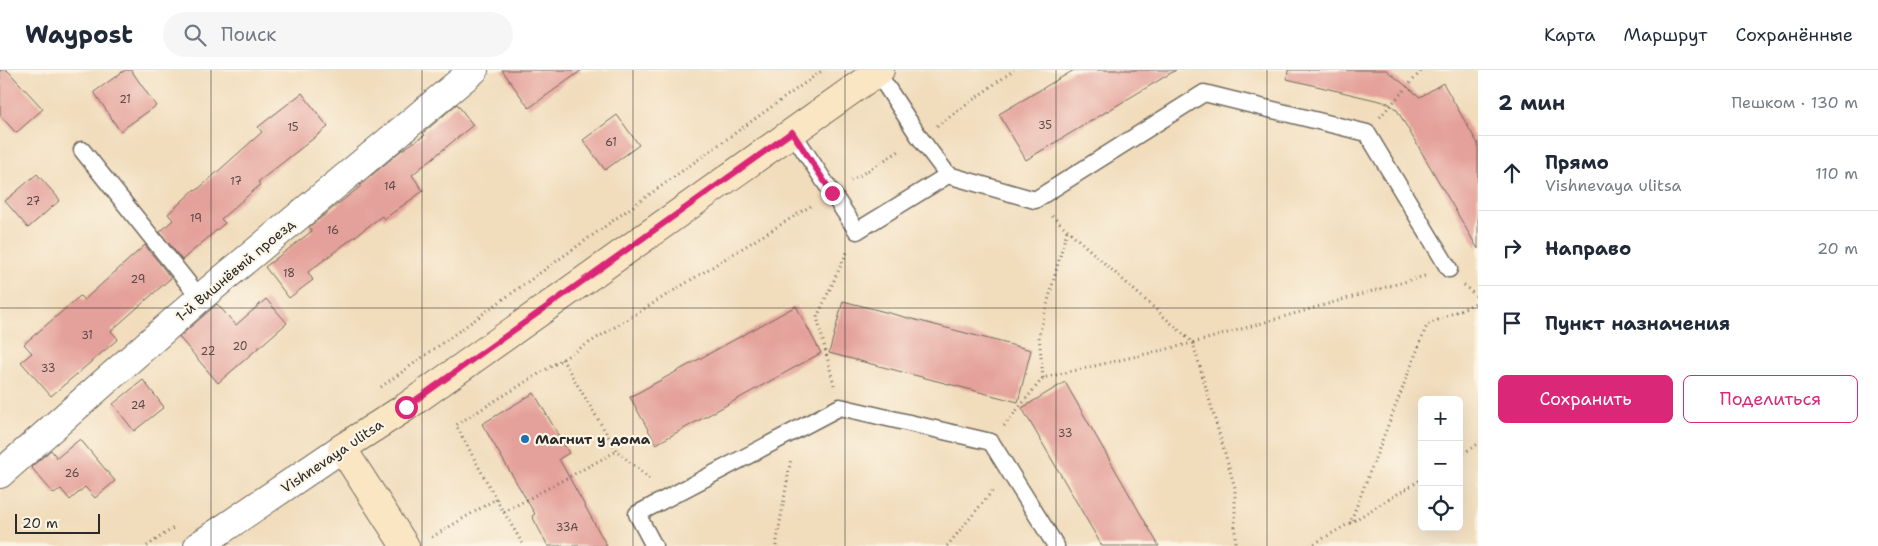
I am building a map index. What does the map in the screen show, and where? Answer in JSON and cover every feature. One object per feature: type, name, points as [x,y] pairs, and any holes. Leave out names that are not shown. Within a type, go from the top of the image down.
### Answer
[{"type":"main road","name":"Vishnevaya ulitsa","points":[[342,448],[406,407],[878,71]]},
{"type":"main road","points":[[342,448],[415,544]]},
{"type":"street","name":"1-й Вишнёвый проезд","points":[[0,474],[200,298],[474,70]]},
{"type":"street","name":"Vishnevaya ulitsa","points":[[198,546],[342,448]]},
{"type":"lane","points":[[878,71],[920,138],[948,175],[1035,200],[1204,93],[1367,133],[1449,269]]},
{"type":"lane","points":[[792,132],[857,231],[948,175]]},
{"type":"lane","points":[[82,150],[200,298]]},
{"type":"lane","points":[[654,546],[637,514],[840,407],[991,442],[1056,546]]},
{"type":"path","points":[[374,392],[823,70]]},
{"type":"path","points":[[524,546],[456,425],[920,138],[1014,70]]},
{"type":"path","points":[[1367,133],[1422,70]]},
{"type":"path","points":[[1035,200],[1192,343],[1235,488],[1234,546]]},
{"type":"path","points":[[1043,378],[1039,335],[1067,229]]},
{"type":"path","points":[[840,407],[817,317],[857,231]]},
{"type":"path","points":[[991,442],[1043,378],[1192,343],[1449,269]]},
{"type":"path","points":[[1350,523],[1427,325],[1478,302]]},
{"type":"path","points":[[562,359],[617,451],[671,496]]},
{"type":"path","points":[[776,546],[796,430]]},
{"type":"path","points":[[1463,453],[1478,444]]},
{"type":"path","points":[[504,512],[617,451]]},
{"type":"path","points":[[947,546],[1009,471]]},
{"type":"path","points":[[1310,546],[1418,481]]},
{"type":"path","points":[[415,544],[496,499]]},
{"type":"path","points":[[147,546],[179,524]]},
{"type":"building","points":[[0,70],[7,70],[43,109],[16,133],[0,115]]},
{"type":"building","points":[[125,70],[131,70],[156,106],[120,131],[94,92]]},
{"type":"building","points":[[502,70],[582,70],[529,108]]},
{"type":"building","points":[[1074,70],[1176,70],[1026,160],[999,114]]},
{"type":"building","points":[[1288,70],[1386,70],[1420,97],[1443,83],[1478,144],[1478,249],[1397,110],[1388,103],[1287,79]]},
{"type":"building","points":[[302,93],[328,127],[258,182],[260,185],[221,219],[225,223],[182,260],[160,232],[173,220],[168,214],[262,132],[258,127]]},
{"type":"building","points":[[457,104],[473,125],[412,175],[423,191],[384,219],[382,216],[308,272],[313,280],[289,298],[265,267],[312,231],[309,227],[361,186],[402,150],[425,135],[423,133]]},
{"type":"building","points":[[617,115],[639,145],[605,170],[583,140]]},
{"type":"building","points":[[37,174],[60,200],[28,228],[5,201]]},
{"type":"building","points":[[145,245],[171,278],[111,331],[118,339],[51,396],[21,362],[32,353],[24,344],[80,296],[84,300]]},
{"type":"building","points":[[266,299],[287,323],[218,383],[179,337],[217,304],[236,325]]},
{"type":"building","points":[[843,301],[1031,350],[1018,402],[829,353]]},
{"type":"building","points":[[796,306],[821,353],[656,444],[630,397]]},
{"type":"building","points":[[143,380],[164,407],[134,431],[113,404]]},
{"type":"building","points":[[1065,382],[1159,546],[1102,546],[1022,408]]},
{"type":"building","points":[[534,393],[569,453],[559,459],[607,546],[548,546],[532,516],[535,514],[482,424]]},
{"type":"building","points":[[80,439],[115,481],[95,498],[85,487],[70,500],[61,489],[54,494],[31,467],[51,450],[57,458]]},
{"type":"place","name":"Магнит у дома","points":[[525,439]]},
{"type":"route","points":[[406,407],[792,132],[832,193]]}]
